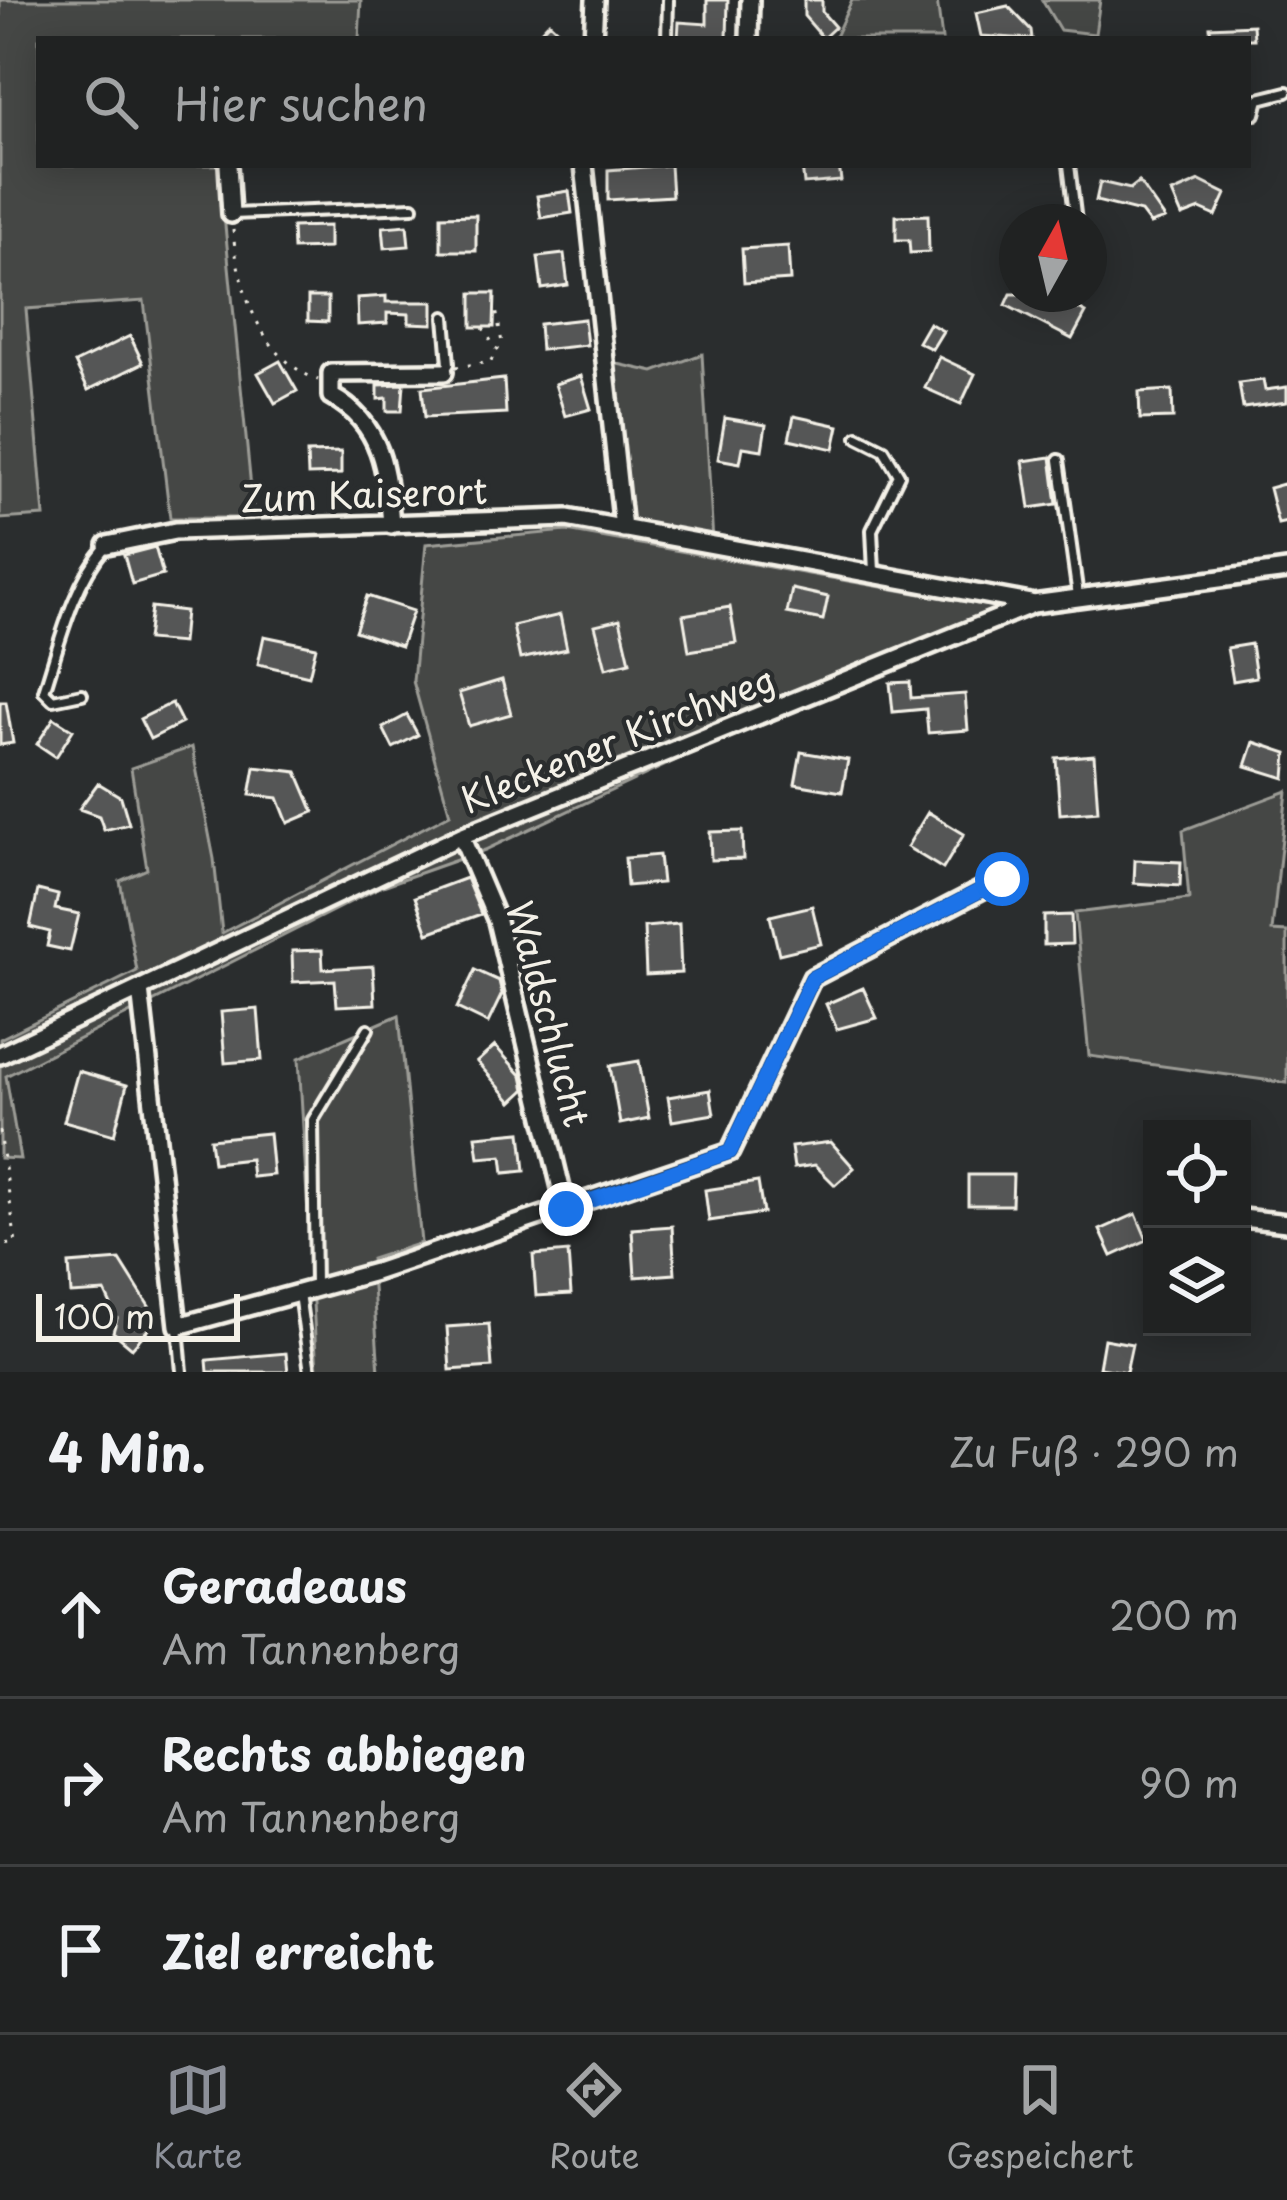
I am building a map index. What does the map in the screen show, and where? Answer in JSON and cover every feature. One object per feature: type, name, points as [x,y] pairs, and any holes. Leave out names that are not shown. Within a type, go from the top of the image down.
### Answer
[{"type":"street","points":[[593,36],[595,0]]},
{"type":"street","points":[[749,0],[749,36]]},
{"type":"street","points":[[228,168],[232,214]]},
{"type":"street","points":[[584,168],[623,529]]},
{"type":"street","points":[[391,524],[386,459],[358,418],[331,396],[331,373],[446,369]]},
{"type":"street","name":"Zum Kaiserort","points":[[107,545],[175,531],[567,518],[1033,604]]},
{"type":"street","name":"Kleckener Kirchweg","points":[[0,1055],[461,836],[1033,604],[1287,570]]},
{"type":"street","name":"Waldschlucht","points":[[461,836],[497,921],[566,1209]]},
{"type":"street","points":[[140,989],[178,1326],[375,1272],[730,1152],[812,978],[1002,879]]},
{"type":"street","points":[[1251,1219],[1287,1223]]},
{"type":"lane","points":[[667,36],[668,0]]},
{"type":"lane","points":[[1255,114],[1259,99],[1287,92]]},
{"type":"lane","points":[[1069,168],[1074,204]]},
{"type":"lane","points":[[232,214],[413,207]]},
{"type":"lane","points":[[445,317],[446,369]]},
{"type":"lane","points":[[858,437],[884,450],[899,475],[872,530],[874,573]]},
{"type":"lane","points":[[1059,460],[1078,598]]},
{"type":"lane","points":[[82,694],[52,700],[45,698],[44,691],[64,615],[78,602],[88,573],[107,545]]},
{"type":"lane","points":[[368,1029],[313,1120],[315,1287],[375,1272]]},
{"type":"lane","points":[[299,1293],[310,1372]]},
{"type":"lane","points":[[178,1326],[182,1372]]},
{"type":"path","points":[[232,214],[245,300],[273,346],[302,374],[331,385]]},
{"type":"path","points":[[446,369],[490,362],[502,343],[496,309]]},
{"type":"path","points":[[483,328],[498,350]]},
{"type":"path","points":[[0,1131],[16,1244],[0,1245]]},
{"type":"shaded area","points":[[0,0],[361,0],[359,36],[36,36],[36,168],[219,168],[254,518],[170,518],[144,301],[26,309],[44,516],[0,519]]},
{"type":"shaded area","points":[[852,0],[937,0],[942,36],[835,36]]},
{"type":"shaded area","points":[[1042,0],[1100,0],[1095,34],[1060,30]]},
{"type":"shaded area","points":[[702,354],[713,542],[623,529],[604,361],[654,372]]},
{"type":"shaded area","points":[[567,531],[1000,608],[485,850],[380,887],[6,1076],[20,1159],[0,1158],[0,1039],[137,971],[120,881],[147,869],[131,768],[192,747],[214,859],[222,933],[450,814],[413,681],[426,544]]},
{"type":"shaded area","points":[[1287,791],[1272,931],[1287,932],[1287,1083],[1089,1056],[1075,913],[1189,899],[1183,830]]},
{"type":"shaded area","points":[[399,1015],[421,1243],[371,1259],[379,1372],[317,1372],[299,1058]]},
{"type":"building","points":[[707,0],[728,0],[727,36],[678,36],[679,22],[707,24]]},
{"type":"building","points":[[804,0],[822,0],[822,12],[835,27],[821,36],[804,16]]},
{"type":"building","points":[[1008,6],[1032,36],[981,36],[976,13]]},
{"type":"building","points":[[549,22],[564,36],[536,36]]},
{"type":"building","points":[[1253,25],[1254,39],[1211,36],[1210,27]]},
{"type":"building","points":[[670,168],[672,196],[608,200],[608,170]]},
{"type":"building","points":[[802,168],[839,168],[841,181],[804,184]]},
{"type":"building","points":[[1200,181],[1226,194],[1216,216],[1200,209],[1182,216],[1172,193]]},
{"type":"building","points":[[1100,182],[1130,189],[1139,182],[1165,219],[1150,224],[1141,212],[1096,201]]},
{"type":"building","points":[[569,191],[572,213],[541,218],[537,196]]},
{"type":"building","points":[[476,215],[476,251],[441,251],[441,216]]},
{"type":"building","points":[[928,215],[929,252],[910,253],[909,240],[896,240],[896,216]]},
{"type":"building","points":[[407,225],[409,246],[385,248],[383,227]]},
{"type":"building","points":[[329,226],[329,248],[293,249],[292,227]]},
{"type":"building","points":[[788,246],[790,280],[744,283],[742,249]]},
{"type":"building","points":[[564,254],[568,285],[542,289],[538,257]]},
{"type":"building","points":[[472,293],[495,293],[494,327],[472,327]]},
{"type":"building","points":[[386,296],[386,302],[433,302],[433,324],[409,323],[409,314],[387,313],[387,323],[358,325],[357,298]]},
{"type":"building","points":[[308,297],[328,297],[328,322],[308,321]]},
{"type":"building","points":[[1020,312],[1086,313],[1072,339]]},
{"type":"building","points":[[584,319],[587,345],[541,350],[539,324]]},
{"type":"building","points":[[929,323],[943,331],[932,349],[918,342]]},
{"type":"building","points":[[130,336],[143,363],[88,390],[75,363]]},
{"type":"building","points":[[939,357],[975,374],[961,404],[925,388]]},
{"type":"building","points":[[280,361],[297,391],[275,403],[258,373]]},
{"type":"building","points":[[581,376],[591,409],[565,416],[555,384]]},
{"type":"building","points":[[504,379],[506,413],[425,417],[422,388]]},
{"type":"building","points":[[1263,380],[1265,390],[1287,387],[1287,402],[1243,408],[1239,383]]},
{"type":"building","points":[[404,384],[402,411],[387,411],[387,398],[378,399],[378,385]]},
{"type":"building","points":[[1172,390],[1173,418],[1140,419],[1139,392]]},
{"type":"building","points":[[794,416],[839,426],[834,449],[789,439]]},
{"type":"building","points":[[725,418],[766,425],[762,450],[743,447],[740,463],[718,459]]},
{"type":"building","points":[[341,452],[341,474],[308,475],[307,453]]},
{"type":"building","points":[[1051,457],[1057,504],[1030,508],[1023,461]]},
{"type":"building","points":[[1287,483],[1287,522],[1278,524],[1269,488]]},
{"type":"building","points":[[155,547],[163,575],[132,584],[124,555]]},
{"type":"building","points":[[792,589],[828,597],[823,620],[787,613]]},
{"type":"building","points":[[367,596],[413,611],[401,646],[355,631]]},
{"type":"building","points":[[151,607],[185,611],[182,643],[147,640]]},
{"type":"building","points":[[730,607],[736,643],[689,651],[683,615]]},
{"type":"building","points":[[560,615],[567,649],[520,659],[513,626]]},
{"type":"building","points":[[620,619],[630,662],[606,668],[595,625]]},
{"type":"building","points":[[264,636],[316,647],[309,676],[258,664]]},
{"type":"building","points":[[1251,644],[1256,677],[1233,681],[1227,648]]},
{"type":"building","points":[[502,680],[511,714],[469,726],[459,693]]},
{"type":"building","points":[[910,682],[911,698],[965,694],[968,730],[928,733],[926,709],[893,712],[890,683]]},
{"type":"building","points":[[0,702],[6,702],[13,743],[0,745]]},
{"type":"building","points":[[172,703],[182,723],[150,739],[140,719]]},
{"type":"building","points":[[407,715],[418,735],[393,748],[383,728]]},
{"type":"building","points":[[54,718],[73,730],[56,757],[37,744]]},
{"type":"building","points":[[1254,742],[1287,753],[1285,778],[1246,766]]},
{"type":"building","points":[[801,752],[848,760],[842,792],[795,784]]},
{"type":"building","points":[[1094,755],[1098,811],[1060,814],[1056,758]]},
{"type":"building","points":[[255,767],[297,772],[314,812],[288,823],[278,798],[250,795]]},
{"type":"building","points":[[98,783],[121,797],[129,824],[104,830],[99,816],[79,809]]},
{"type":"building","points":[[928,812],[964,834],[943,869],[907,847]]},
{"type":"building","points":[[742,831],[743,859],[711,860],[710,832]]},
{"type":"building","points":[[659,855],[662,883],[627,886],[625,858]]},
{"type":"building","points":[[1135,860],[1181,862],[1180,886],[1134,883]]},
{"type":"building","points":[[466,878],[481,914],[428,933],[415,897]]},
{"type":"building","points":[[38,890],[58,895],[55,909],[79,914],[70,951],[47,946],[50,932],[30,927]]},
{"type":"building","points":[[812,906],[821,944],[779,954],[770,916]]},
{"type":"building","points":[[1071,915],[1072,944],[1044,945],[1044,916]]},
{"type":"building","points":[[679,924],[681,973],[646,975],[644,927]]},
{"type":"building","points":[[322,950],[323,969],[373,966],[375,1004],[337,1006],[335,980],[293,982],[292,951]]},
{"type":"building","points":[[475,970],[499,981],[502,994],[488,1023],[457,1008]]},
{"type":"building","points":[[863,988],[877,1018],[837,1029],[826,1004]]},
{"type":"building","points":[[258,1009],[262,1060],[225,1063],[221,1012]]},
{"type":"building","points":[[495,1046],[522,1076],[525,1090],[512,1102],[477,1062]]},
{"type":"building","points":[[639,1061],[649,1118],[620,1124],[610,1066]]},
{"type":"building","points":[[78,1071],[127,1085],[114,1135],[64,1121]]},
{"type":"building","points":[[710,1090],[714,1114],[672,1121],[668,1097]]},
{"type":"building","points":[[521,1132],[525,1171],[504,1173],[502,1156],[479,1158],[476,1136]]},
{"type":"building","points":[[269,1133],[273,1175],[252,1177],[250,1159],[213,1163],[210,1139]]},
{"type":"building","points":[[831,1142],[854,1168],[835,1185],[815,1165],[794,1168],[791,1147]]},
{"type":"building","points":[[968,1175],[1013,1175],[1012,1205],[968,1205]]},
{"type":"building","points":[[758,1182],[763,1213],[709,1221],[705,1190]]},
{"type":"building","points":[[1136,1214],[1143,1242],[1112,1256],[1100,1230]]},
{"type":"building","points":[[672,1226],[675,1274],[635,1277],[632,1229]]},
{"type":"building","points":[[568,1252],[571,1294],[536,1296],[533,1255]]},
{"type":"building","points":[[120,1260],[157,1319],[132,1348],[113,1332],[117,1318],[105,1292],[71,1294],[69,1264]]},
{"type":"building","points":[[489,1324],[492,1367],[450,1370],[447,1327]]},
{"type":"building","points":[[1104,1339],[1132,1344],[1126,1372],[1099,1368]]},
{"type":"building","points":[[286,1353],[288,1372],[208,1372],[207,1360]]},
{"type":"route","points":[[566,1209],[730,1152],[812,978],[1002,879]]}]
